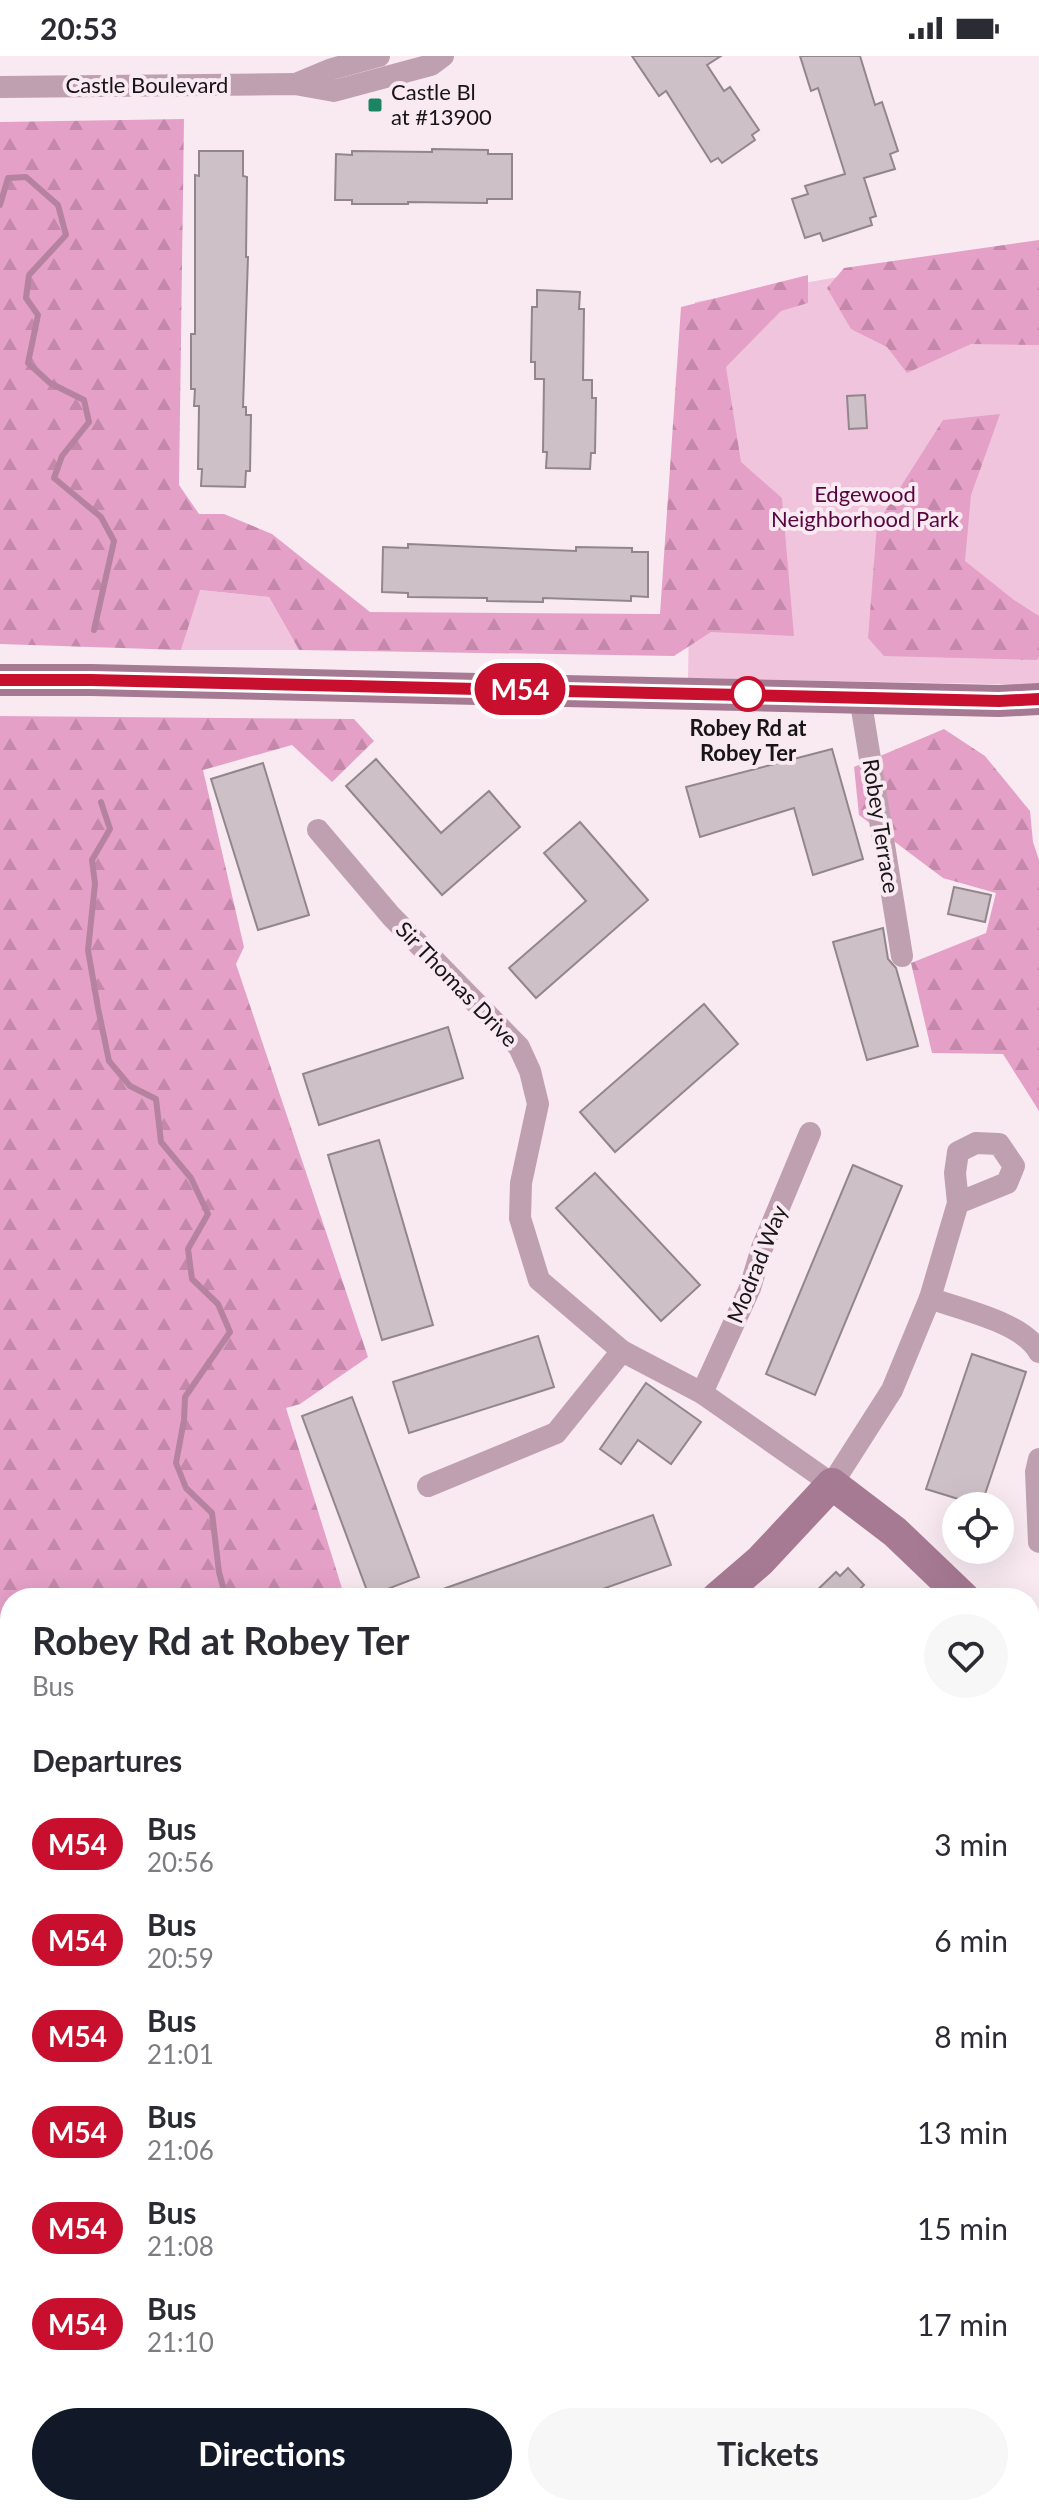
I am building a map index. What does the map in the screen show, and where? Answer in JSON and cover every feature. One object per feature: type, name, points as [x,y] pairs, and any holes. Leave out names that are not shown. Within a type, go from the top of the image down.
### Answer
[{"type":"street","name":"Castle Boulevard","points":[[295,84],[332,69],[379,56]]},
{"type":"street","name":"Castle Boulevard","points":[[0,87],[295,84],[334,91],[431,65],[443,56]]},
{"type":"street","points":[[0,680],[999,701],[1039,699]]},
{"type":"street","name":"Robey Terrace","points":[[860,697],[902,956]]},
{"type":"street","name":"Sir Thomas Drive","points":[[318,830],[391,916],[519,1047],[530,1071],[538,1104],[521,1183],[520,1218],[539,1280],[622,1351],[702,1393],[832,1484]]},
{"type":"street","name":"Modrad Way","points":[[702,1393],[750,1288],[762,1248],[810,1133]]},
{"type":"street","points":[[729,1588],[760,1561],[832,1484],[892,1390],[930,1298],[958,1203]]},
{"type":"street","points":[[930,1298],[1012,1328],[1034,1343],[1039,1352]]},
{"type":"street","points":[[428,1486],[556,1433],[622,1351]]},
{"type":"street","points":[[1039,1459],[1036,1472],[1039,1542]]},
{"type":"street","points":[[832,1484],[895,1532],[948,1588]]},
{"type":"green space","points":[[184,119],[179,485],[199,514],[224,514],[272,534],[370,612],[660,614],[681,307],[808,275],[808,303],[781,311],[726,367],[741,462],[782,498],[794,636],[711,632],[674,656],[299,650],[269,597],[200,590],[181,650],[0,644],[0,122]]},
{"type":"green space","points":[[1039,240],[1039,345],[971,344],[907,373],[887,347],[851,329],[827,288],[844,268]]},
{"type":"green space","name":"Edgewood Neighborhood Park","points":[[1039,242],[1039,685],[688,678],[695,302]]},
{"type":"green space","points":[[1000,414],[971,495],[965,561],[1039,616],[1039,657],[1037,660],[884,656],[868,638],[877,524],[943,420]]},
{"type":"green space","points":[[199,590],[269,597],[299,650],[181,650]]},
{"type":"green space","points":[[0,716],[354,719],[374,741],[332,782],[292,745],[203,770],[244,947],[236,964],[368,1357],[300,1404],[286,1408],[342,1588],[0,1588]]},
{"type":"green space","points":[[944,729],[985,756],[1030,811],[1033,842],[1039,860],[1039,1111],[1003,1054],[932,1053],[911,963],[986,933],[996,893],[943,878],[859,815],[854,767]]},
{"type":"building","points":[[632,56],[721,56],[707,65],[724,91],[730,87],[759,130],[752,135],[755,140],[722,163],[718,158],[711,162],[666,91],[659,96]]},
{"type":"building","points":[[800,56],[860,56],[875,105],[882,102],[898,151],[890,154],[895,169],[864,178],[876,216],[870,218],[872,225],[823,241],[820,233],[805,238],[792,199],[808,194],[805,186],[845,174],[818,88],[811,91]]},
{"type":"building","points":[[432,149],[488,150],[488,154],[512,154],[512,199],[487,199],[487,203],[408,204],[352,204],[352,200],[335,200],[336,154],[352,155],[352,151],[432,152]]},
{"type":"building","points":[[199,151],[243,151],[243,176],[247,177],[243,407],[246,407],[246,415],[251,415],[250,471],[246,471],[245,487],[201,486],[202,469],[198,469],[199,406],[194,406],[195,389],[191,389],[191,334],[195,334],[195,175],[199,176]]},
{"type":"building","points":[[537,290],[580,292],[579,309],[584,309],[583,380],[592,380],[592,398],[596,398],[595,453],[591,453],[590,469],[546,468],[547,452],[543,452],[544,379],[535,379],[535,362],[531,362],[532,307],[537,307]]},
{"type":"building","points":[[865,395],[867,428],[849,429],[847,396]]},
{"type":"building","points":[[408,544],[576,551],[576,547],[632,548],[632,552],[648,552],[648,597],[631,596],[631,601],[543,598],[543,602],[487,601],[487,598],[408,597],[408,593],[382,592],[383,547],[408,548]]},
{"type":"building","points":[[832,749],[863,859],[813,875],[794,808],[700,837],[686,787]]},
{"type":"building","points":[[376,759],[441,833],[489,791],[520,827],[442,895],[346,786]]},
{"type":"building","points":[[263,763],[309,915],[258,930],[211,779]]},
{"type":"building","points":[[580,822],[648,900],[536,998],[509,968],[586,901],[544,853]]},
{"type":"building","points":[[954,887],[991,895],[985,922],[948,914]]},
{"type":"building","points":[[883,928],[888,959],[896,968],[918,1046],[867,1060],[833,942]]},
{"type":"building","points":[[704,1004],[738,1044],[615,1152],[580,1112]]},
{"type":"building","points":[[448,1027],[463,1078],[319,1125],[303,1074]]},
{"type":"building","points":[[379,1140],[433,1325],[382,1340],[328,1155]]},
{"type":"building","points":[[853,1165],[902,1186],[815,1395],[766,1374]]},
{"type":"building","points":[[595,1173],[700,1285],[661,1321],[556,1208]]},
{"type":"building","points":[[538,1336],[554,1387],[409,1433],[393,1382]]},
{"type":"building","points":[[972,1354],[1026,1372],[986,1492],[942,1494],[926,1489]]},
{"type":"building","points":[[646,1383],[701,1422],[671,1464],[638,1440],[621,1464],[600,1449]]},
{"type":"building","points":[[352,1397],[419,1577],[390,1588],[366,1588],[302,1416]]},
{"type":"building","points":[[653,1515],[671,1565],[605,1588],[446,1588]]},
{"type":"building","points":[[848,1568],[864,1585],[861,1588],[819,1588],[836,1572],[840,1576]]},
{"type":"waterway","points":[[0,205],[8,178],[26,177],[58,205],[66,235],[29,275],[26,298],[38,315],[28,363],[50,383],[84,400],[89,422],[62,456],[54,478],[101,517],[114,541],[94,630]]},
{"type":"waterway","points":[[101,802],[110,829],[92,860],[95,884],[88,950],[109,1061],[130,1086],[156,1099],[161,1142],[191,1178],[208,1214],[188,1249],[192,1279],[218,1304],[230,1332],[185,1397],[176,1463],[186,1488],[212,1513],[223,1588]]},
{"type":"bus line","name":"M54","points":[[0,680],[999,701],[1039,699]]},
{"type":"place","name":"Castle Bl at #13900","points":[[375,105]]},
{"type":"place","name":"Robey Rd at Robey Ter","points":[[748,694]]}]
